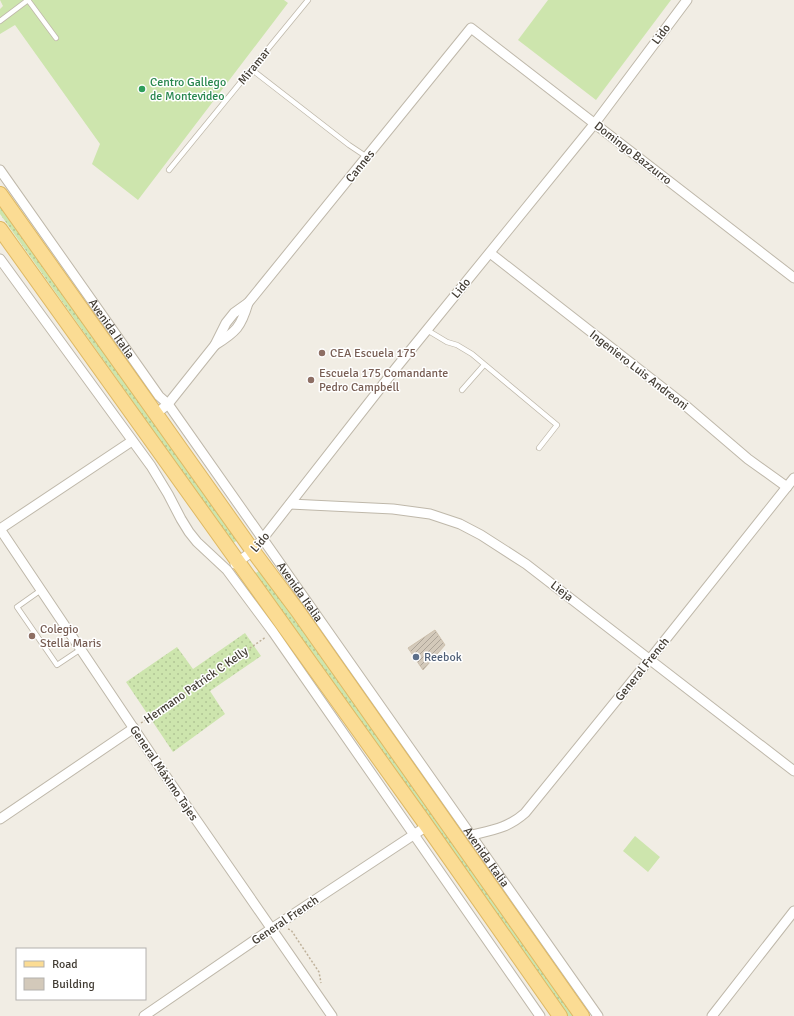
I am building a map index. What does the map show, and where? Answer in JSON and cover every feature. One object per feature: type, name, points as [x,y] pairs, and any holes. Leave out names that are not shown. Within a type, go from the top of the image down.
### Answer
[{"type":"main road","name":"Avenida Italia","points":[[0,194],[253,552],[297,610],[582,1016]]},
{"type":"main road","points":[[0,229],[233,566],[427,826],[560,1016]]},
{"type":"street","name":"Lido","points":[[233,566],[253,552],[427,330],[543,185],[595,123],[687,0]]},
{"type":"street","name":"Domingo Bazzurro","points":[[471,28],[794,278]]},
{"type":"street","name":"Cannes","points":[[156,414],[168,404],[215,345],[238,328],[243,320],[248,303],[471,28]]},
{"type":"street","name":"Avenida Italia","points":[[0,170],[159,396],[168,404],[598,1016]]},
{"type":"street","name":"Ingeniero Luis Andreoni","points":[[490,253],[686,406],[748,459],[787,487]]},
{"type":"street","points":[[0,260],[3,271],[152,466],[189,532],[197,542],[233,566],[272,632],[540,1016]]},
{"type":"street","points":[[0,529],[132,441]]},
{"type":"street","name":"General French","points":[[472,835],[504,828],[525,814],[794,478]]},
{"type":"street","name":"Lieja","points":[[290,504],[393,509],[430,514],[460,524],[501,546],[526,564],[794,772]]},
{"type":"street","name":"General Máximo Tajes","points":[[0,529],[134,728],[332,1016]]},
{"type":"street","name":"Hermano Patrick C Kelly","points":[[0,819],[134,728]]},
{"type":"street","name":"General French","points":[[144,1016],[271,928],[427,826]]},
{"type":"street","points":[[712,1016],[794,910]]},
{"type":"lane","points":[[0,21],[28,0],[56,38]]},
{"type":"lane","name":"Miramar","points":[[169,170],[308,0]]},
{"type":"lane","points":[[251,69],[349,145],[367,157]]},
{"type":"lane","points":[[427,330],[472,354],[557,425],[539,448]]},
{"type":"lane","points":[[462,390],[484,365]]},
{"type":"lane","points":[[41,590],[17,607],[21,613],[57,666],[81,649]]},
{"type":"path","name":"Hermano Patrick C Kelly","points":[[134,728],[272,632]]},
{"type":"path","points":[[286,927],[291,930],[319,972],[321,984]]},
{"type":"green space","name":"Centro Gallego de Montevideo","points":[[0,0],[284,0],[288,3],[138,200],[92,164],[100,144],[15,25],[0,34],[0,9],[3,6]]},
{"type":"green space","points":[[548,0],[671,0],[596,100],[518,40]]},
{"type":"green space","points":[[0,201],[238,540],[233,543],[0,214]]},
{"type":"green space","points":[[259,571],[574,1016],[565,1016],[254,574]]},
{"type":"green space","points":[[245,633],[261,656],[210,691],[225,714],[173,752],[126,682],[177,647],[193,669]]},
{"type":"green space","points":[[635,836],[660,857],[648,872],[623,851]]},
{"type":"building","points":[[435,630],[445,645],[423,670],[408,648]]},
{"type":"place","name":"Centro Gallego de Montevideo","points":[[142,89]]},
{"type":"place","name":"CEA Escuela 175","points":[[322,353]]},
{"type":"place","name":"Escuela 175 Comandante Pedro Campbell","points":[[311,380]]},
{"type":"place","name":"Colegio Stella Maris","points":[[32,636]]},
{"type":"place","name":"Reebok","points":[[416,657]]}]
